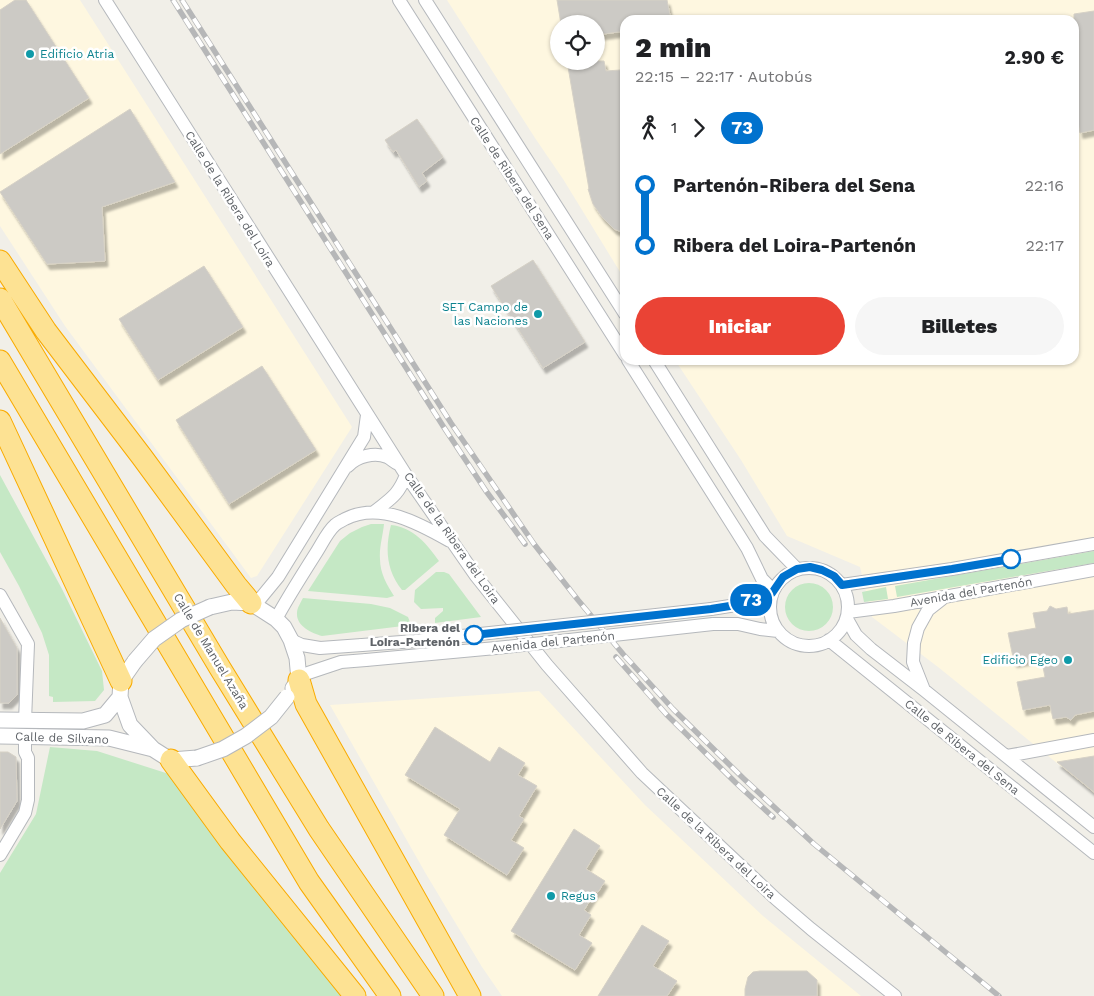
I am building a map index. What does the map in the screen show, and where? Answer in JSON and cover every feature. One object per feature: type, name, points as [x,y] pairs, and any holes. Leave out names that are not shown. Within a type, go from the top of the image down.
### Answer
[{"type":"highway","points":[[0,261],[46,331],[142,457],[236,585],[246,603]]},
{"type":"highway","name":"Calle de Manuel Azaña","points":[[0,299],[220,668],[319,829],[433,996]]},
{"type":"highway","points":[[0,361],[309,882],[390,996]]},
{"type":"highway","points":[[0,421],[120,689]]},
{"type":"highway","points":[[295,684],[470,996]]},
{"type":"highway","points":[[171,760],[230,841],[355,996]]},
{"type":"street","name":"Calle de la Ribera del Loira","points":[[105,0],[403,470],[476,576],[546,665],[642,773],[810,929],[895,996]]},
{"type":"street","name":"Calle de Ribera del Sena","points":[[399,0],[620,347]]},
{"type":"street","name":"Calle de Ribera del Sena","points":[[425,0],[620,306]]},
{"type":"street","points":[[631,365],[747,548],[762,579],[772,592]]},
{"type":"street","points":[[657,365],[765,536],[797,569]]},
{"type":"street","points":[[246,603],[276,619],[284,627],[297,658],[295,684],[271,717],[246,736],[223,749],[197,758],[171,760],[153,749],[130,725],[120,689],[135,660],[154,639],[181,620],[210,607],[246,603],[278,578],[364,437],[367,415]]},
{"type":"street","points":[[342,473],[351,462],[374,454],[386,456],[403,470],[401,488],[395,496],[374,512]]},
{"type":"street","points":[[276,619],[294,587],[336,524],[356,515],[374,512],[398,516],[452,542]]},
{"type":"street","name":"Avenida del Partenón","points":[[842,585],[952,569],[1094,544]]},
{"type":"street","points":[[810,567],[834,576],[842,585],[848,598],[847,615],[840,631],[829,640],[818,645],[806,646],[794,643],[778,631],[771,617],[772,592],[783,577],[797,569],[810,567]]},
{"type":"street","name":"Avenida del Partenón","points":[[847,615],[1094,570]]},
{"type":"street","name":"Avenida del Partenón","points":[[291,640],[320,648],[434,639],[711,609],[736,605],[772,592]]},
{"type":"street","points":[[0,595],[28,644],[24,721]]},
{"type":"street","points":[[924,690],[913,662],[914,643],[918,628],[928,610],[944,597]]},
{"type":"street","name":"Calle de Ribera del Sena","points":[[847,615],[856,635],[871,649],[1094,827]]},
{"type":"street","name":"Avenida del Partenón","points":[[295,684],[341,662],[496,648],[713,624],[738,624],[778,631]]},
{"type":"street","name":"Calle de Ribera del Sena","points":[[829,640],[1094,853]]},
{"type":"street","name":"Calle de Silvano","points":[[0,720],[83,721],[105,715],[120,689]]},
{"type":"street","name":"Calle de Silvano","points":[[0,736],[109,738],[153,749]]},
{"type":"street","points":[[0,855],[27,806],[28,758],[24,752],[24,736]]},
{"type":"street","points":[[1007,756],[1094,740]]},
{"type":"shaded area","points":[[0,0],[80,0],[352,427],[257,576],[251,578],[65,326],[0,226]]},
{"type":"shaded area","points":[[447,0],[1094,0],[1094,793],[938,667],[872,617],[860,567],[787,536],[741,460],[678,365],[1079,365],[1079,15],[620,15],[620,272],[563,179]]},
{"type":"shaded area","points":[[539,691],[645,805],[763,916],[861,996],[502,996],[482,967],[426,874],[330,705]]},
{"type":"green space","points":[[0,475],[62,589],[102,671],[104,690],[95,701],[53,702],[53,697],[49,696],[49,655],[42,633],[0,552]]},
{"type":"green space","points":[[371,524],[384,524],[380,564],[384,579],[394,596],[387,598],[308,591],[340,541],[350,533]]},
{"type":"green space","points":[[391,525],[399,526],[413,533],[425,543],[439,561],[405,590],[402,590],[393,575],[388,559]]},
{"type":"green space","points":[[1094,551],[1094,563],[897,597],[895,586]]},
{"type":"green space","points":[[436,572],[449,574],[481,617],[435,623],[435,618],[443,611],[443,608],[421,609],[414,602],[415,590]]},
{"type":"green space","points":[[809,583],[818,585],[826,590],[831,598],[833,607],[831,616],[826,624],[818,629],[809,631],[800,629],[792,624],[787,616],[785,607],[787,598],[792,590],[800,585]]},
{"type":"green space","points":[[886,587],[888,599],[864,602],[862,592]]},
{"type":"green space","points":[[303,598],[371,604],[390,608],[408,617],[411,625],[322,636],[309,631],[297,618],[297,611]]},
{"type":"green space","points":[[50,747],[97,751],[169,774],[347,996],[0,996],[0,873],[36,814]]},
{"type":"building","name":"Edificio Atria","points":[[15,0],[26,0],[89,98],[0,154],[0,10]]},
{"type":"building","points":[[557,0],[667,0],[670,15],[620,15],[620,32],[605,34],[605,15],[560,15]]},
{"type":"building","points":[[1094,11],[1094,130],[1080,133],[1079,15],[1074,14]]},
{"type":"building","points":[[605,66],[606,71],[620,70],[620,231],[614,229],[602,217],[593,204],[588,189],[569,70],[605,70]]},
{"type":"building","points":[[130,109],[175,182],[102,207],[105,261],[47,264],[0,192]]},
{"type":"building","points":[[417,119],[443,157],[422,173],[427,181],[419,187],[396,150],[393,152],[385,140]]},
{"type":"building","name":"SET Campo de las Naciones","points":[[533,260],[585,342],[543,368],[491,286]]},
{"type":"building","points":[[204,266],[243,327],[158,380],[119,319]]},
{"type":"building","points":[[262,366],[316,450],[229,504],[176,420]]},
{"type":"building","name":"Edificio Egeo","points":[[1050,606],[1056,609],[1067,607],[1068,614],[1094,610],[1094,711],[1075,715],[1071,720],[1066,717],[1053,719],[1050,705],[1023,710],[1017,682],[1045,677],[1041,657],[1014,662],[1008,633],[1036,628],[1033,613],[1047,611]]},
{"type":"building","points":[[0,618],[17,648],[17,695],[9,703],[0,703]]},
{"type":"building","points":[[435,727],[490,762],[499,747],[525,763],[518,775],[537,786],[519,816],[524,819],[511,840],[524,848],[507,875],[444,835],[460,809],[405,775]]},
{"type":"building","points":[[0,752],[8,752],[16,757],[17,801],[0,829]]},
{"type":"building","points":[[1094,756],[1094,792],[1057,762]]},
{"type":"building","name":"Regus","points":[[574,829],[600,846],[586,869],[605,881],[584,910],[591,915],[579,935],[592,943],[575,970],[511,931]]},
{"type":"building","points":[[642,925],[669,941],[653,966],[677,981],[667,996],[598,996]]},
{"type":"building","points":[[807,971],[817,980],[817,996],[745,996],[748,977],[753,972]]},
{"type":"railway","points":[[173,0],[443,426],[486,491],[525,544]]},
{"type":"railway","points":[[182,0],[451,423],[534,544],[578,600],[623,654],[673,709],[743,778],[814,844],[999,996]]},
{"type":"railway","points":[[616,657],[666,714],[773,817]]},
{"type":"bus line","name":"73","points":[[474,635],[736,605],[772,593],[783,577],[797,569],[810,567],[834,576],[842,585],[1011,559]]},
{"type":"place","name":"Edificio Atria","points":[[30,54]]},
{"type":"place","name":"SET Campo de las Naciones","points":[[538,314]]},
{"type":"place","name":"Ribera del Loira-Partenón","points":[[474,635]]},
{"type":"place","name":"Edificio Egeo","points":[[1068,660]]},
{"type":"place","name":"Regus","points":[[551,896]]}]
